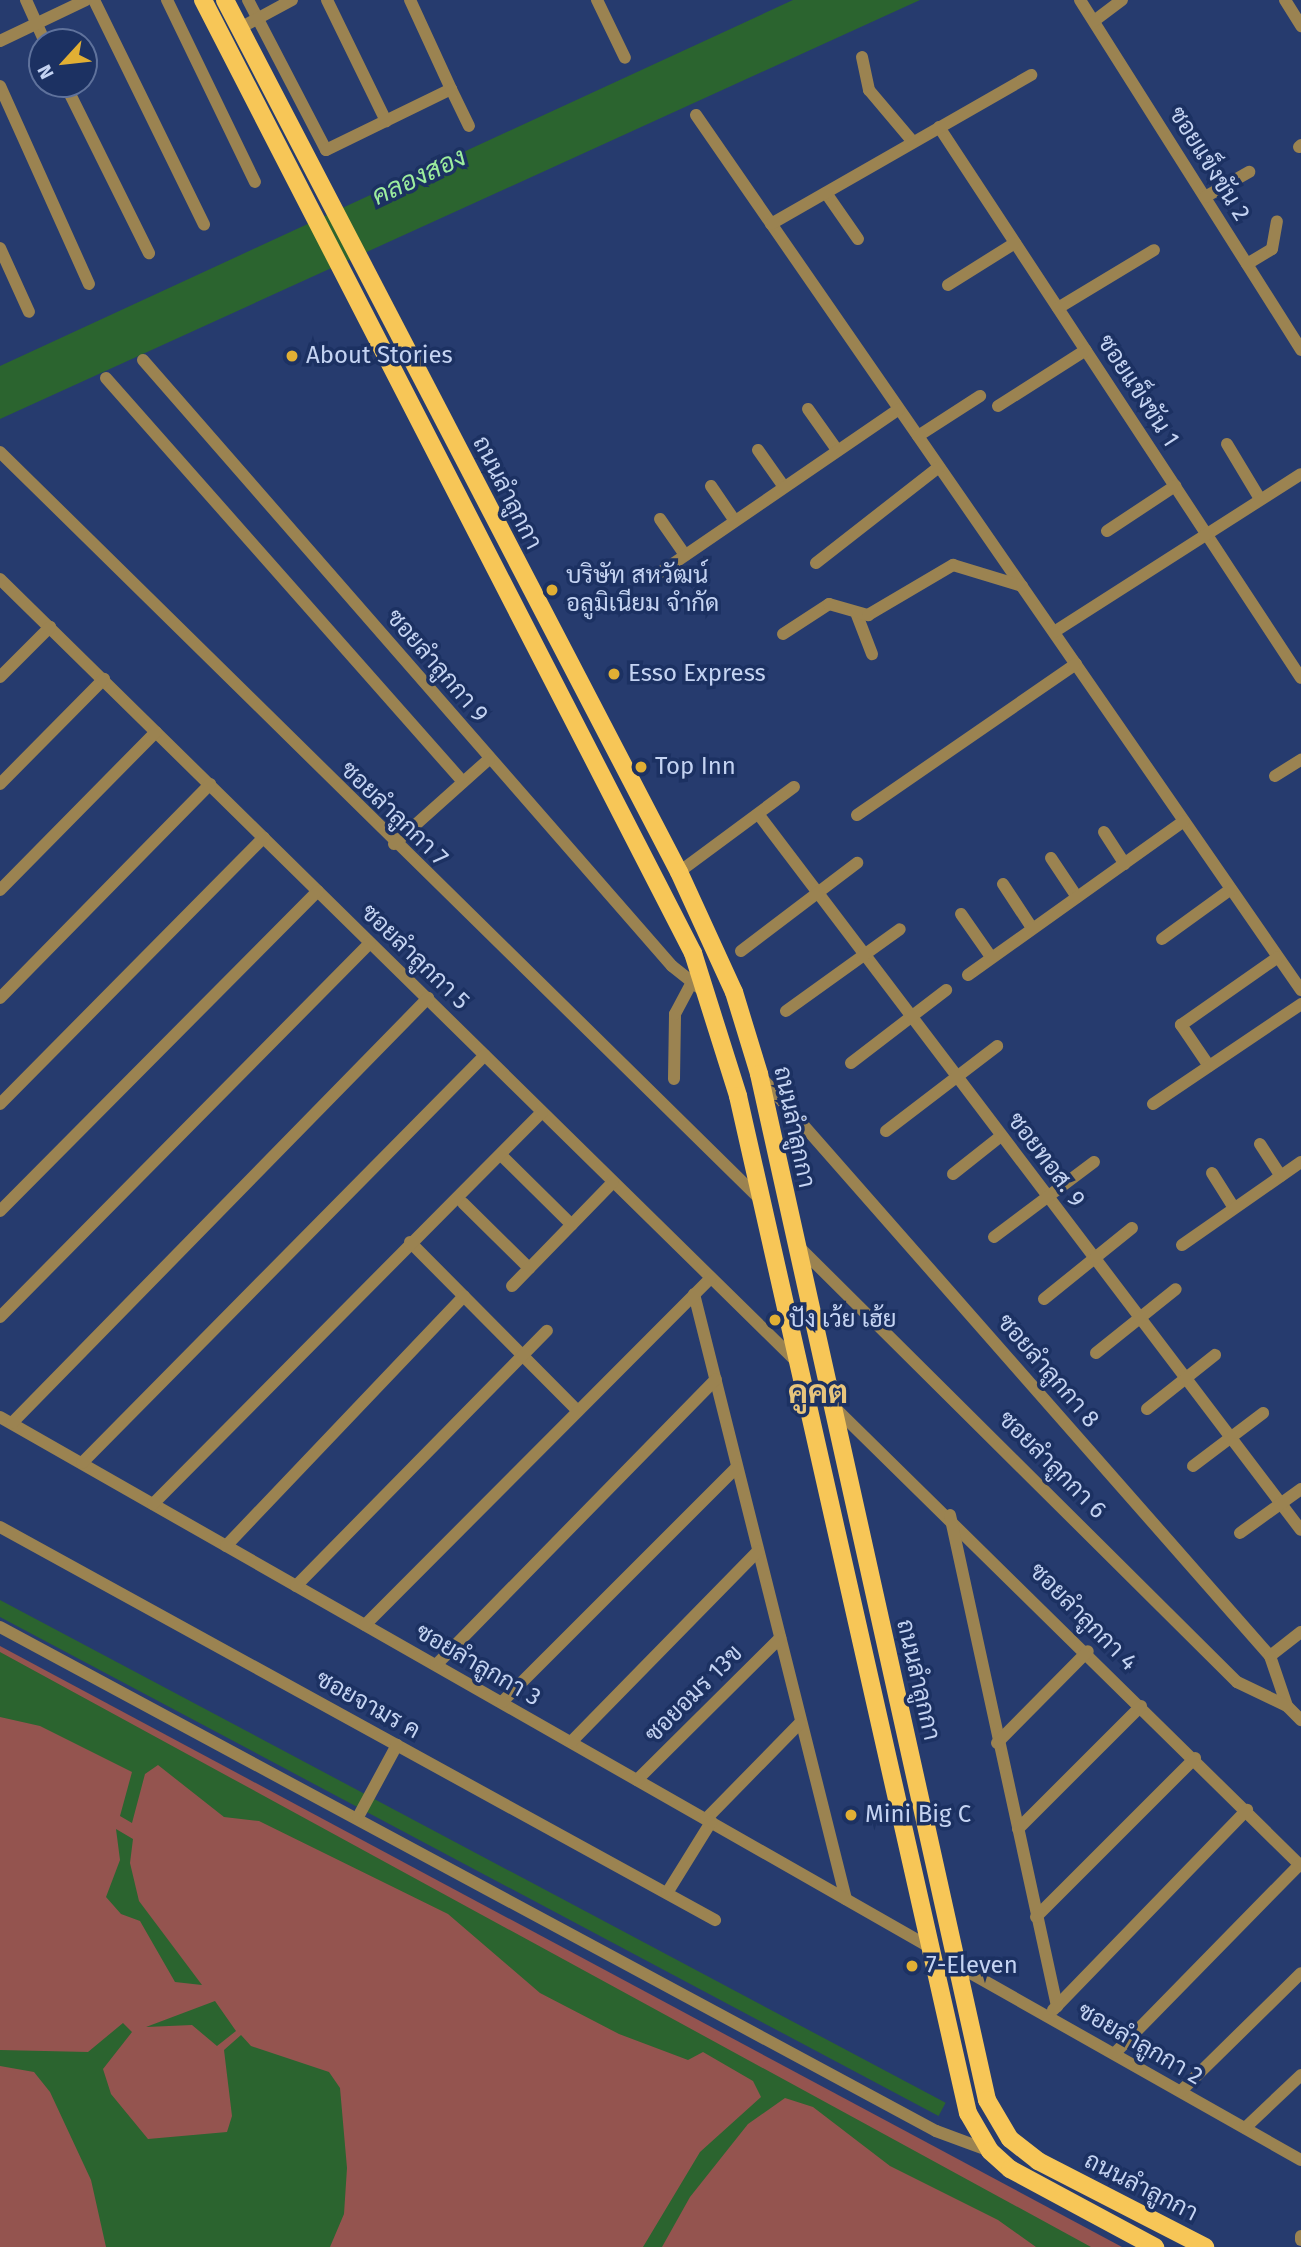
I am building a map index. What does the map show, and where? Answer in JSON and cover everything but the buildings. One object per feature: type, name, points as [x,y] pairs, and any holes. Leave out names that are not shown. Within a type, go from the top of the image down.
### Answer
[{"type":"main road","name":"ถนนลำลูกกา","points":[[203,0],[368,327],[616,802],[699,988],[762,1202],[934,1949],[959,2084],[990,2151],[1154,2247]]},
{"type":"main road","name":"ถนนลำลูกกา","points":[[225,0],[680,872],[722,961],[759,1074],[982,2084],[1010,2138],[1091,2191],[1205,2247]]},
{"type":"main road","points":[[616,802],[635,790]]},
{"type":"street","points":[[26,0],[39,28]]},
{"type":"street","points":[[0,41],[86,0]]},
{"type":"street","points":[[94,0],[204,225]]},
{"type":"street","points":[[167,0],[255,182]]},
{"type":"street","points":[[248,0],[326,150],[451,89]]},
{"type":"street","points":[[240,28],[292,0]]},
{"type":"street","points":[[327,0],[386,121]]},
{"type":"street","points":[[410,0],[469,126]]},
{"type":"street","points":[[597,0],[625,58]]},
{"type":"street","name":"ซอยแข็งขัน 2","points":[[1080,0],[1301,349]]},
{"type":"street","points":[[1094,21],[1122,0]]},
{"type":"street","points":[[1285,0],[1301,26]]},
{"type":"street","points":[[862,57],[869,90],[914,142]]},
{"type":"street","points":[[771,223],[1031,75]]},
{"type":"street","points":[[0,86],[89,284]]},
{"type":"street","points":[[72,98],[149,253]]},
{"type":"street","points":[[696,115],[1301,990]]},
{"type":"street","name":"ซอยแข็งขัน 1","points":[[939,127],[1301,678]]},
{"type":"street","points":[[1205,197],[1249,172]]},
{"type":"street","points":[[826,192],[858,239]]},
{"type":"street","points":[[1247,264],[1272,249],[1277,221]]},
{"type":"street","points":[[947,285],[1015,243]]},
{"type":"street","points":[[0,248],[29,312]]},
{"type":"street","points":[[1058,308],[1154,250]]},
{"type":"street","points":[[998,406],[1086,351]]},
{"type":"street","name":"ซอยลำลูกกา 9","points":[[144,360],[489,759],[699,988]]},
{"type":"street","points":[[106,379],[463,782]]},
{"type":"street","points":[[918,436],[980,396]]},
{"type":"street","points":[[808,409],[836,450]]},
{"type":"street","points":[[661,572],[899,409]]},
{"type":"street","points":[[1227,444],[1260,499]]},
{"type":"street","points":[[758,450],[784,486]]},
{"type":"street","name":"ซอยลำลูกกา 7","points":[[0,452],[394,844],[762,1202]]},
{"type":"street","points":[[816,563],[939,467]]},
{"type":"street","points":[[1054,632],[1301,474]]},
{"type":"street","points":[[711,486],[735,521]]},
{"type":"street","points":[[1107,531],[1175,486]]},
{"type":"street","points":[[660,519],[685,555]]},
{"type":"street","points":[[783,634],[829,604],[857,615],[881,609],[953,565],[1022,586]]},
{"type":"street","name":"ซอยลำลูกกา 5","points":[[0,579],[800,1365]]},
{"type":"street","points":[[857,615],[872,654]]},
{"type":"street","points":[[0,677],[50,627]]},
{"type":"street","points":[[857,815],[1076,664]]},
{"type":"street","points":[[0,784],[104,679]]},
{"type":"street","points":[[0,890],[156,732]]},
{"type":"street","points":[[394,844],[489,759]]},
{"type":"street","points":[[1275,776],[1301,760]]},
{"type":"street","points":[[0,998],[210,785]]},
{"type":"street","points":[[680,872],[794,787]]},
{"type":"street","name":"ซอยทอส. 9","points":[[759,814],[1301,1530]]},
{"type":"street","points":[[968,975],[1184,821]]},
{"type":"street","points":[[1104,832],[1125,864]]},
{"type":"street","points":[[0,1104],[264,837]]},
{"type":"street","points":[[1051,858],[1077,897]]},
{"type":"street","points":[[741,951],[857,863]]},
{"type":"street","points":[[1003,884],[1032,928]]},
{"type":"street","points":[[1162,939],[1231,889]]},
{"type":"street","points":[[0,1211],[318,891]]},
{"type":"street","points":[[961,914],[991,957]]},
{"type":"street","points":[[786,1010],[900,929]]},
{"type":"street","points":[[0,1317],[370,943]]},
{"type":"street","points":[[1209,1066],[1181,1025],[1278,957]]},
{"type":"street","points":[[674,1079],[675,1014],[699,988]]},
{"type":"street","points":[[851,1063],[946,990]]},
{"type":"street","points":[[6,1420],[428,998]]},
{"type":"street","points":[[1153,1104],[1301,1004]]},
{"type":"street","points":[[886,1131],[997,1046]]},
{"type":"street","points":[[82,1463],[485,1055]]},
{"type":"street","name":"ซอยลำลูกกา 8","points":[[759,1074],[1270,1656],[1287,1706]]},
{"type":"street","points":[[153,1504],[410,1242],[542,1112]]},
{"type":"street","points":[[953,1174],[1001,1136]]},
{"type":"street","points":[[1260,1144],[1281,1176]]},
{"type":"street","points":[[504,1158],[572,1225]]},
{"type":"street","points":[[1182,1245],[1301,1162]]},
{"type":"street","points":[[994,1237],[1094,1163]]},
{"type":"street","points":[[1212,1173],[1234,1208]]},
{"type":"street","points":[[512,1286],[612,1182]]},
{"type":"street","points":[[463,1203],[529,1268]]},
{"type":"street","points":[[1044,1298],[1132,1228]]},
{"type":"street","points":[[410,1242],[578,1411]]},
{"type":"street","name":"ซอยลำลูกกา 6","points":[[794,1242],[1237,1682],[1287,1706]]},
{"type":"street","points":[[365,1625],[710,1279]]},
{"type":"street","points":[[1096,1353],[1176,1289]]},
{"type":"street","points":[[694,1294],[846,1899]]},
{"type":"street","points":[[226,1546],[464,1296]]},
{"type":"street","points":[[296,1586],[547,1331]]},
{"type":"street","points":[[1147,1409],[1215,1354]]},
{"type":"street","points":[[436,1665],[716,1379]]},
{"type":"street","name":"ซอยลำลูกกา 4","points":[[830,1403],[950,1515],[1300,1865]]},
{"type":"street","points":[[1193,1466],[1264,1413]]},
{"type":"street","name":"ซอยลำลูกกา 3","points":[[6,1420],[934,1949]]},
{"type":"street","points":[[502,1702],[737,1467]]},
{"type":"street","points":[[1240,1533],[1301,1489]]},
{"type":"street","points":[[950,1515],[997,1742],[1018,1829],[1052,2011]]},
{"type":"street","name":"ซอยจามร ค","points":[[0,1527],[715,1920]]},
{"type":"street","points":[[571,1742],[758,1551]]},
{"type":"street","points":[[0,1627],[361,1811],[936,2131],[990,2151]]},
{"type":"street","points":[[1270,1656],[1301,1633]]},
{"type":"street","name":"ซอยอมร 13ข","points":[[638,1780],[780,1638]]},
{"type":"street","points":[[997,1742],[1088,1651]]},
{"type":"street","points":[[1018,1829],[1141,1706]]},
{"type":"street","points":[[1287,1706],[1301,1720]]},
{"type":"street","points":[[667,1893],[708,1821],[800,1723]]},
{"type":"street","points":[[361,1811],[397,1745]]},
{"type":"street","points":[[1036,1917],[1195,1758]]},
{"type":"street","points":[[1052,2011],[1247,1810]]},
{"type":"street","points":[[1115,2053],[1300,1865]]},
{"type":"street","name":"ซอยลำลูกกา 2","points":[[958,1966],[1052,2011],[1115,2053],[1301,2160]]},
{"type":"street","points":[[1181,2091],[1301,1973]]},
{"type":"street","points":[[1245,2128],[1301,2074]]},
{"type":"shaded area","points":[[0,1646],[1122,2247],[0,2247]]},
{"type":"water","name":"คลองสอง","points":[[793,0],[920,0],[0,419],[0,366]]},
{"type":"water","points":[[0,1600],[946,2103],[939,2116],[0,1617]]},
{"type":"water","points":[[0,1652],[1091,2247],[1036,2247],[998,2220],[890,2166],[813,2107],[785,2098],[748,2124],[690,2197],[662,2247],[643,2247],[700,2152],[761,2097],[753,2081],[703,2052],[688,2060],[619,2034],[540,1993],[448,1914],[259,1821],[224,1817],[158,1765],[145,1774],[132,1823],[120,1816],[132,1772],[40,1726],[0,1717]]},
{"type":"water","points":[[116,1829],[133,1839],[130,1863],[139,1901],[202,1985],[175,1982],[140,1921],[121,1914],[106,1897],[120,1860]]},
{"type":"water","points":[[215,2001],[236,2031],[217,2046],[192,2025],[146,2027]]},
{"type":"water","points":[[123,2023],[132,2032],[103,2069],[111,2094],[148,2139],[227,2132],[232,2116],[224,2050],[241,2035],[251,2046],[329,2072],[340,2088],[347,2168],[344,2214],[330,2247],[106,2247],[91,2180],[50,2092],[34,2072],[0,2066],[0,2050],[88,2052]]},
{"type":"place","name":"About Stories","points":[[292,356]]},
{"type":"place","name":"บริษัท สหวัฒน์ อลูมิเนียม จำกัด","points":[[552,590]]},
{"type":"place","name":"Esso Express","points":[[614,674]]},
{"type":"place","name":"Top Inn","points":[[641,767]]},
{"type":"place","name":"ปัง เว้ย เฮ้ย","points":[[775,1320]]},
{"type":"place","name":"Mini Big C","points":[[851,1815]]},
{"type":"place","name":"7-Eleven","points":[[912,1966]]},
{"type":"district","name":"คูคต","points":[[818,1392]]}]
